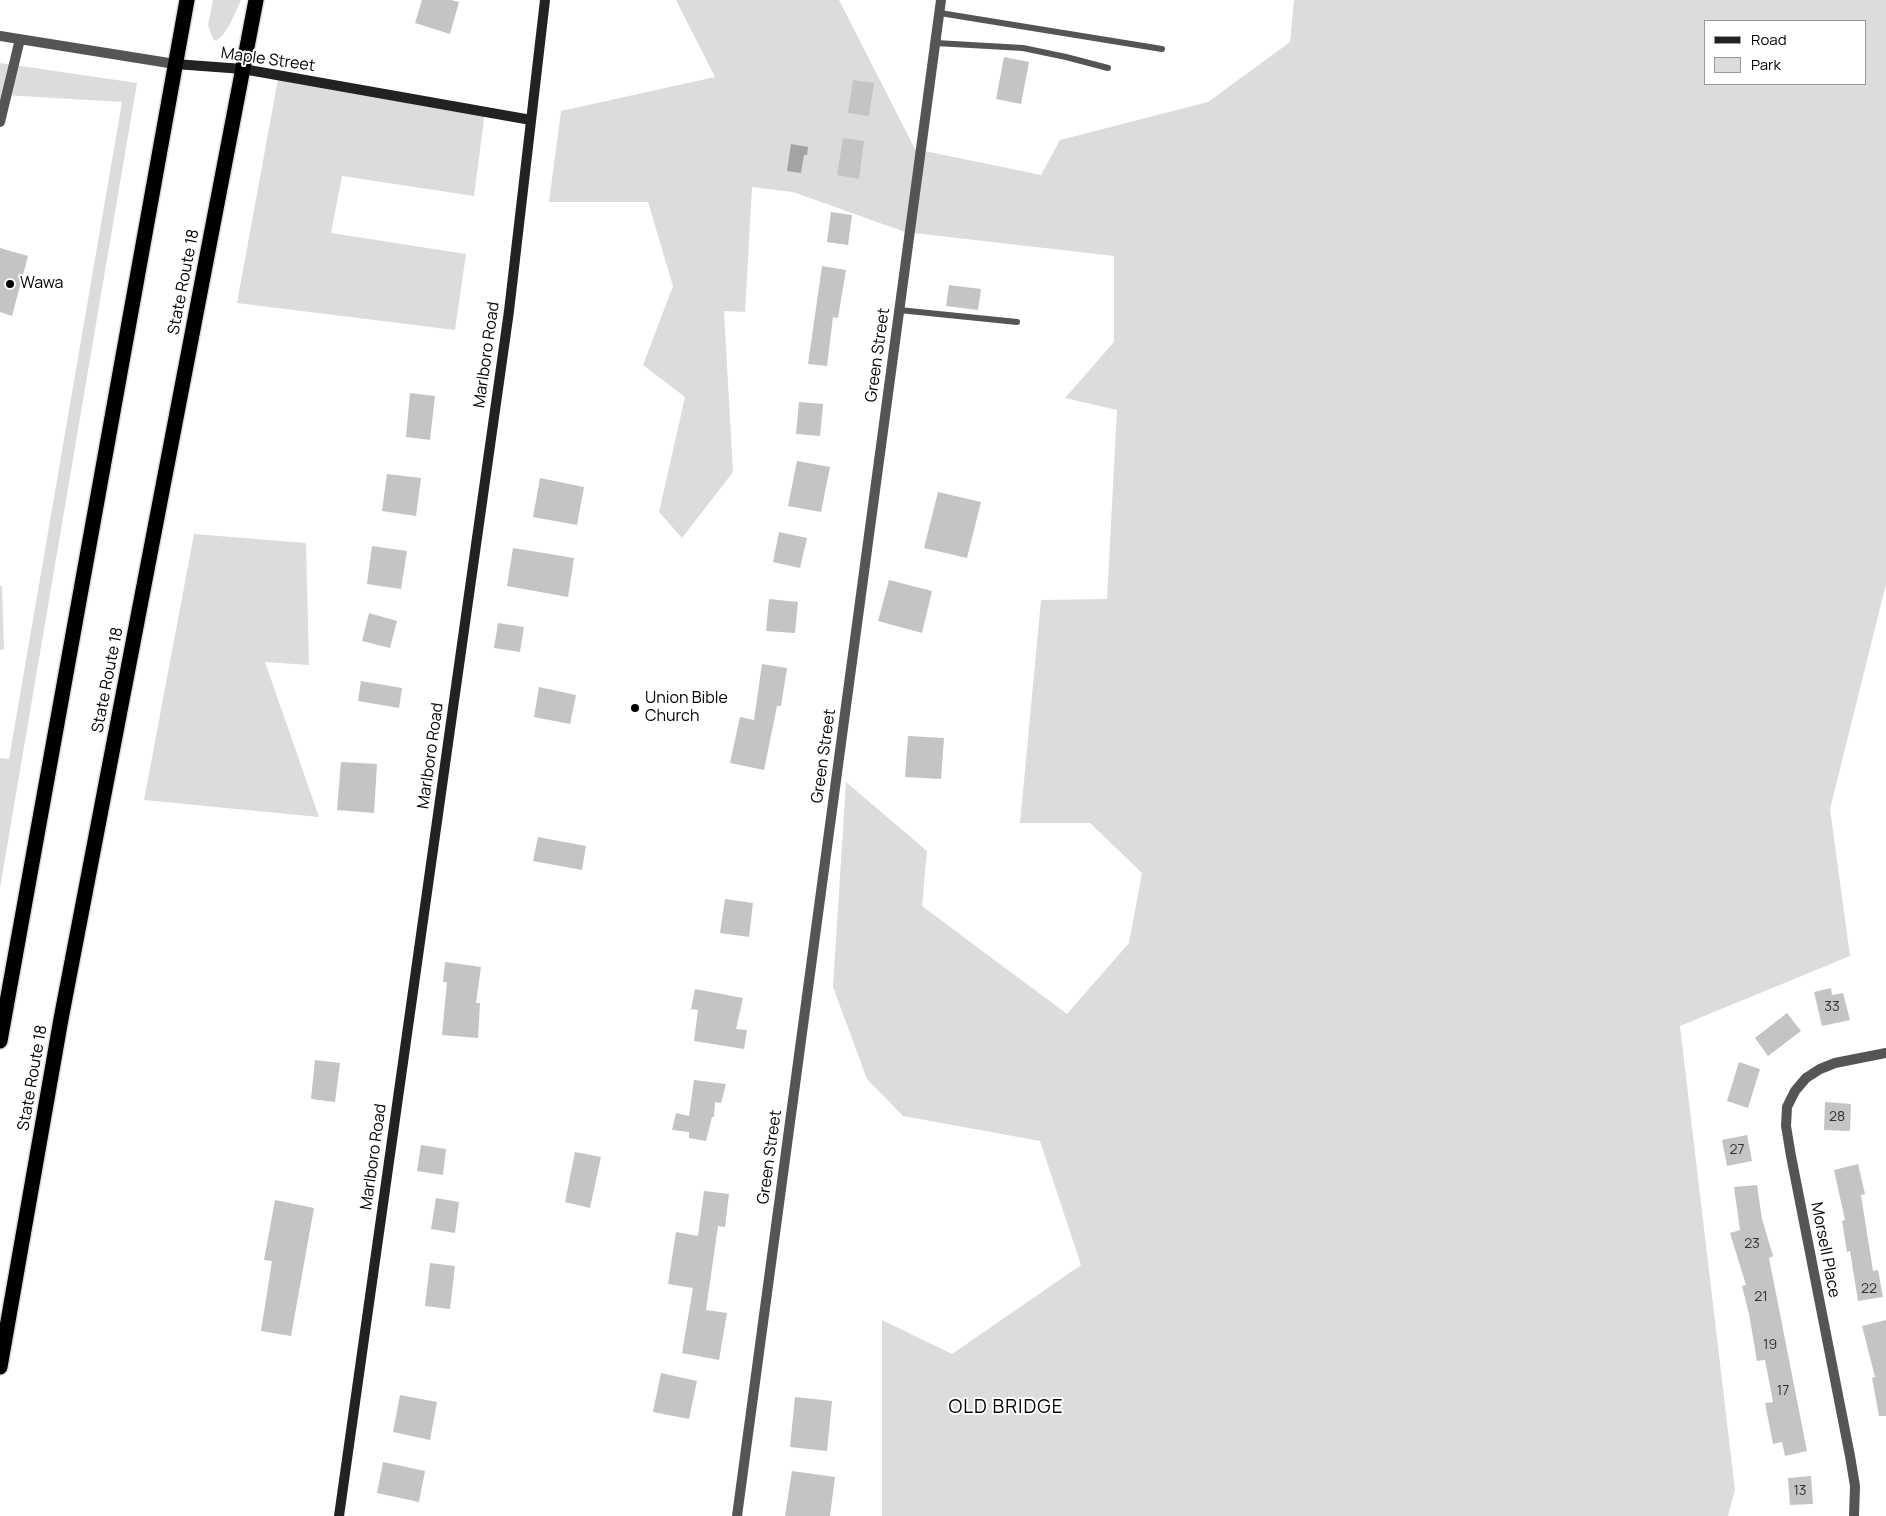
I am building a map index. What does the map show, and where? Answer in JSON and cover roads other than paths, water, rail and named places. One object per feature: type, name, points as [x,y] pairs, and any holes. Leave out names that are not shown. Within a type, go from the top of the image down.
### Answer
[{"type":"highway","points":[[0,1041],[187,0]]},
{"type":"highway","name":"State Route 18","points":[[0,1367],[61,1019],[256,0]]},
{"type":"street","name":"Marlboro Road","points":[[339,1516],[509,311],[545,0]]},
{"type":"street","name":"Green Street","points":[[737,1516],[941,0]]},
{"type":"street","name":"Maple Street","points":[[0,36],[175,64],[243,69],[531,120]]},
{"type":"street","points":[[0,122],[20,40]]},
{"type":"street","name":"Morsell Place","points":[[1854,1516],[1856,1506],[1855,1486],[1791,1156],[1786,1126],[1787,1107],[1795,1091],[1806,1078],[1820,1069],[1835,1063],[1886,1053]]},
{"type":"lane","points":[[940,13],[1162,49]]},
{"type":"lane","points":[[936,43],[1023,48],[1108,68]]},
{"type":"lane","points":[[899,310],[1017,322]]},
{"type":"place","name":"Wawa","points":[[10,284]]},
{"type":"place","name":"Union Bible Church","points":[[635,708]]},
{"type":"district","name":"OLD BRIDGE","points":[[1006,1408]]}]
